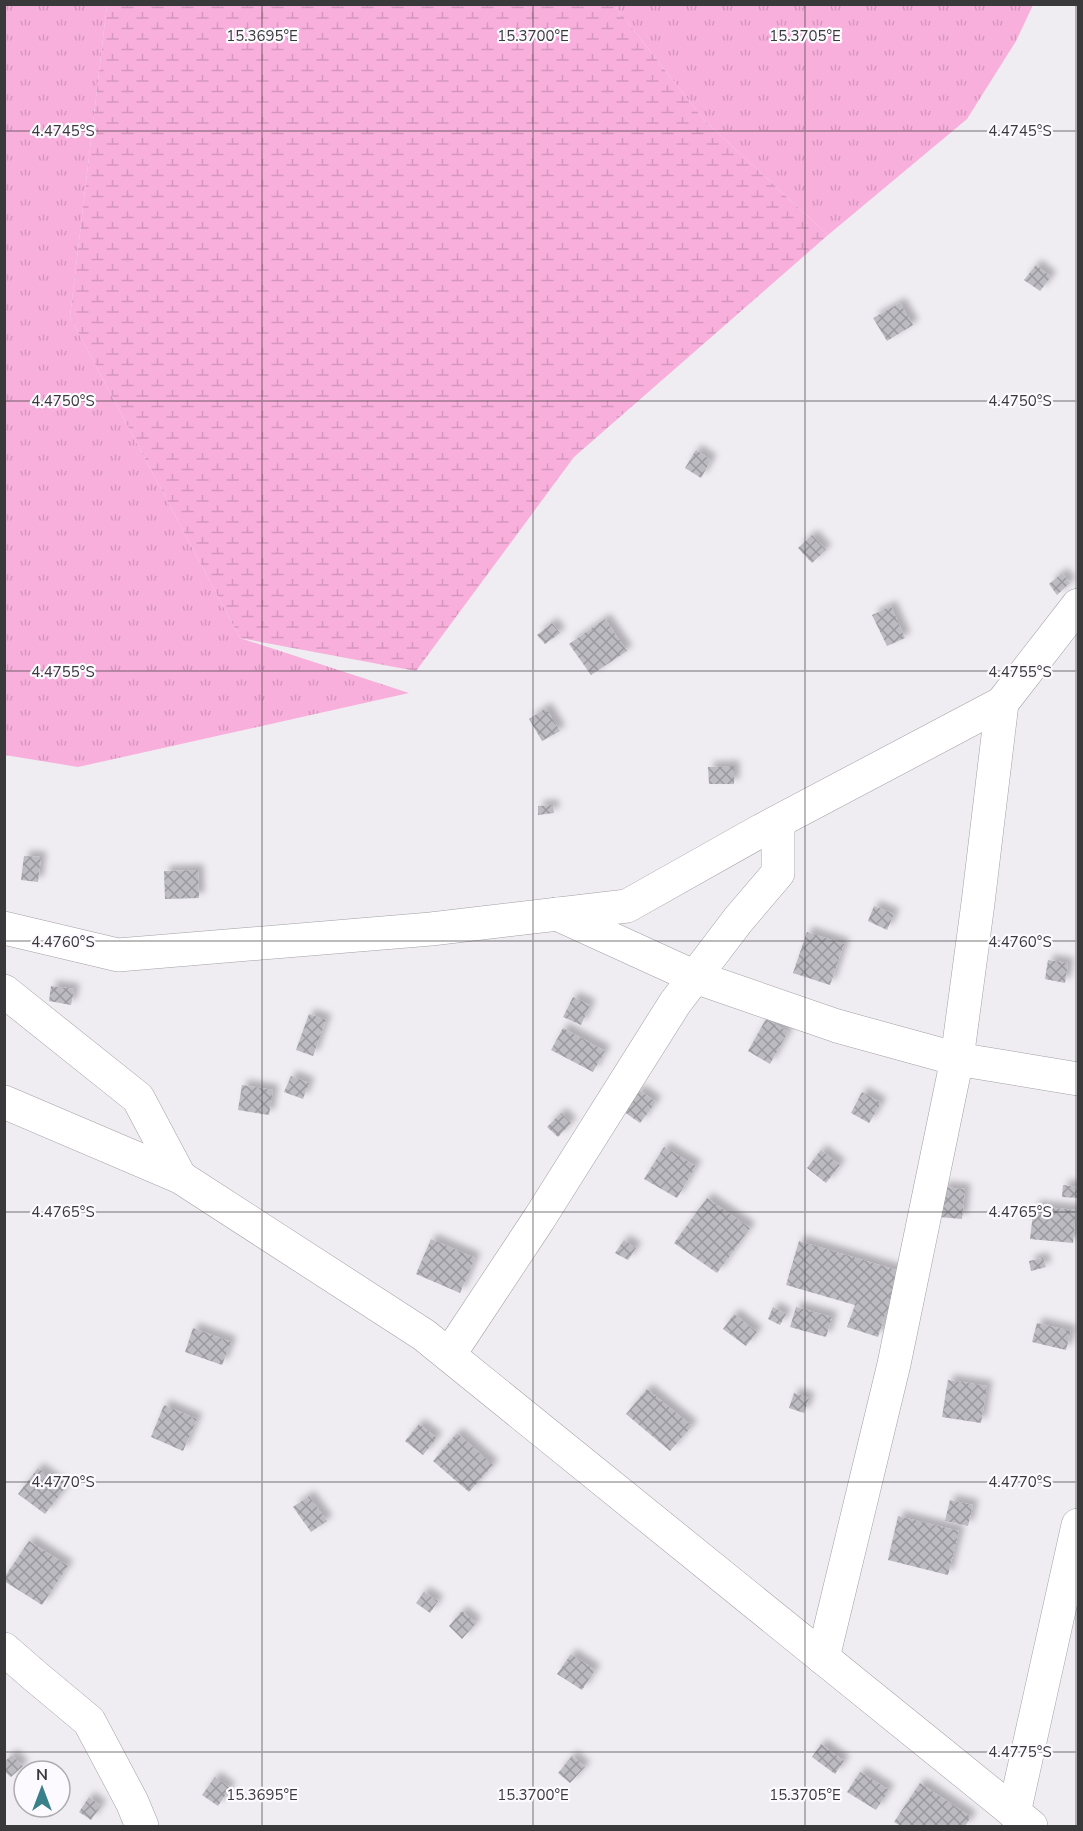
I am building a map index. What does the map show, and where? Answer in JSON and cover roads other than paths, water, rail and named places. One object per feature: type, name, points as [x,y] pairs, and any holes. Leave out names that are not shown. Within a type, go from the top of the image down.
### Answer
[{"type":"street","points":[[4,928],[118,955],[431,929],[627,906],[778,822],[1002,703],[1078,605]]},
{"type":"street","points":[[823,1658],[894,1364],[957,1059],[1002,703]]},
{"type":"street","points":[[449,1355],[539,1219],[675,1003],[738,920],[778,873],[778,822]]},
{"type":"street","points":[[557,914],[695,977],[837,1026],[957,1059],[1078,1079]]},
{"type":"street","points":[[4,991],[138,1098],[180,1177]]},
{"type":"street","points":[[4,1102],[180,1177],[424,1335],[1022,1820],[1078,1525]]},
{"type":"street","points":[[4,1648],[89,1721],[132,1802],[142,1827]]}]
